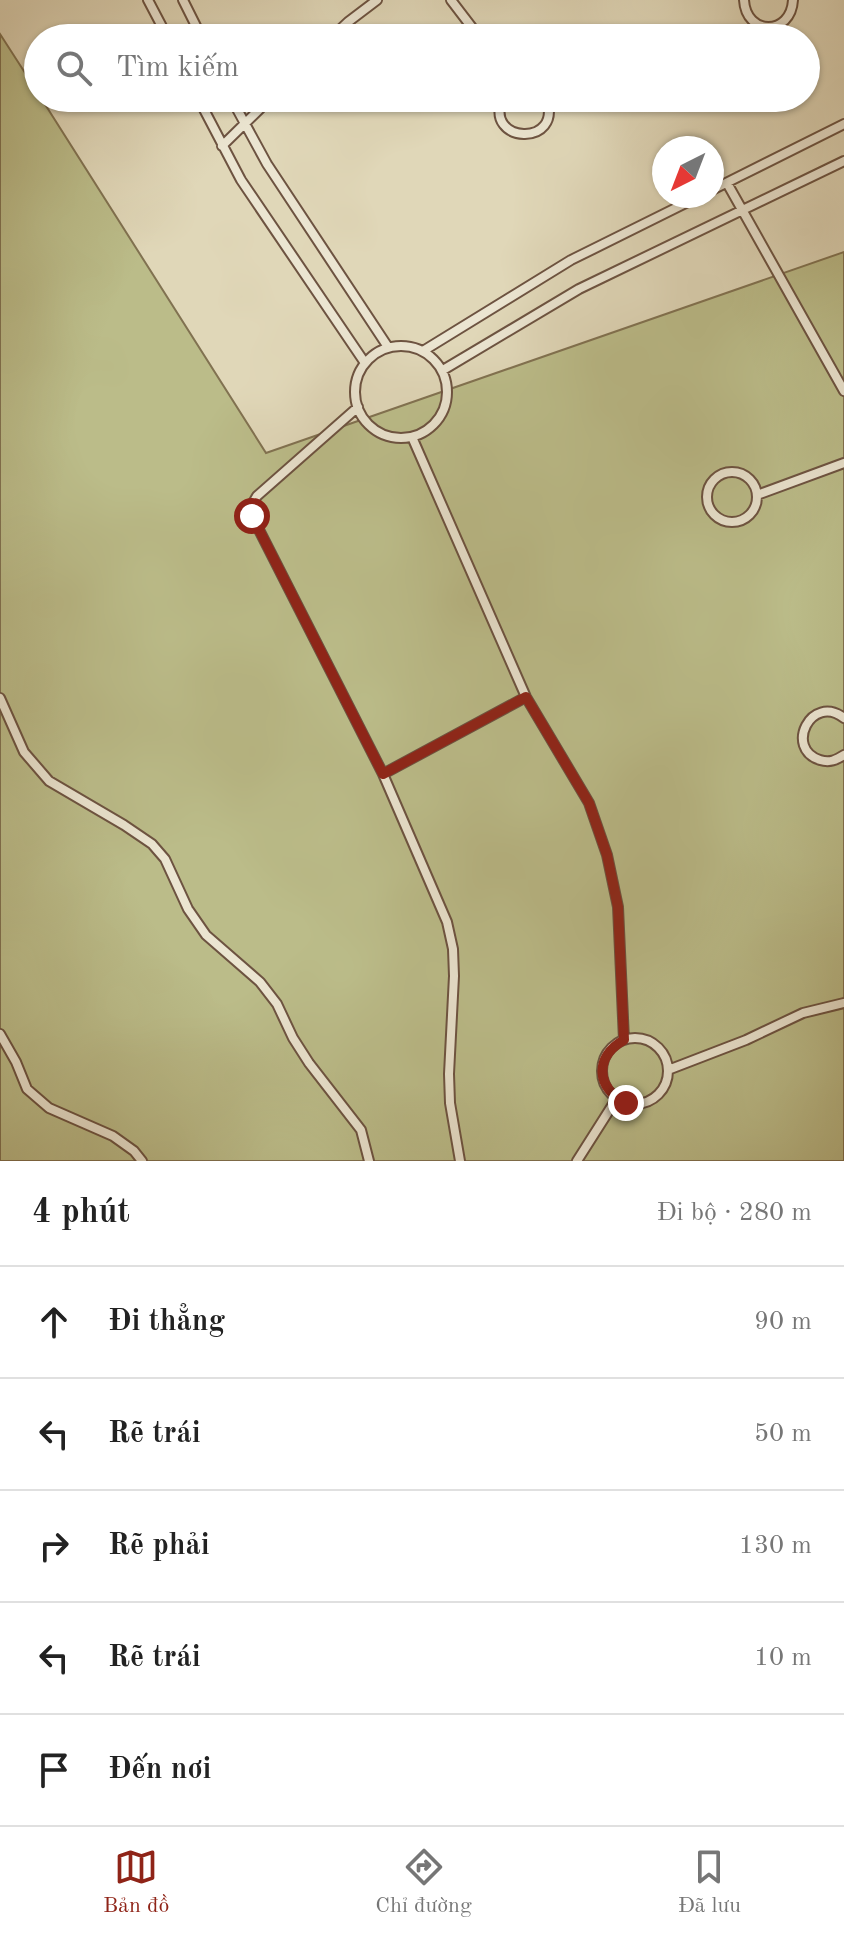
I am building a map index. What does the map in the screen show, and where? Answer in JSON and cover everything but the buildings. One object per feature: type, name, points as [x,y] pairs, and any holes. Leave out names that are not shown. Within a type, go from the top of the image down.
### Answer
[{"type":"lane","points":[[148,0],[161,24]]},
{"type":"lane","points":[[183,0],[195,24]]},
{"type":"lane","points":[[346,24],[377,0]]},
{"type":"lane","points":[[451,0],[469,24]]},
{"type":"lane","points":[[744,0],[746,12],[757,24]]},
{"type":"lane","points":[[779,24],[789,17],[793,0]]},
{"type":"lane","points":[[205,112],[241,180],[365,363]]},
{"type":"lane","points":[[238,112],[267,164],[388,347]]},
{"type":"lane","points":[[222,146],[257,112]]},
{"type":"lane","points":[[499,112],[506,127],[522,135],[538,131],[544,125],[548,112]]},
{"type":"lane","points":[[724,184],[844,124]]},
{"type":"lane","points":[[443,370],[579,289],[844,161]]},
{"type":"lane","points":[[727,183],[844,391]]},
{"type":"lane","points":[[423,351],[571,260],[676,208]]},
{"type":"lane","points":[[412,346],[423,351],[443,370],[447,384],[445,408],[440,418],[425,432],[399,438],[385,435],[364,419],[358,407],[356,384],[359,372],[371,356],[388,347],[412,346]]},
{"type":"lane","points":[[358,407],[257,496],[250,508],[383,774],[447,922],[453,949],[454,976],[450,1103],[460,1161]]},
{"type":"lane","points":[[412,437],[526,697],[589,803],[607,855],[618,907],[624,1040]]},
{"type":"lane","points":[[757,495],[844,463]]},
{"type":"lane","points":[[734,472],[742,474],[755,487],[757,495],[752,512],[738,521],[721,520],[709,507],[707,490],[718,476],[734,472]]},
{"type":"lane","points":[[383,774],[526,697]]},
{"type":"lane","points":[[0,698],[24,752],[49,781],[124,825],[152,844],[165,859],[188,909],[206,935],[260,982],[277,1004],[309,1063],[361,1130],[369,1161]]},
{"type":"lane","points":[[844,718],[821,712],[807,722],[802,738],[809,754],[816,759],[834,761],[844,755]]},
{"type":"lane","points":[[668,1070],[746,1040],[803,1013],[844,1003]]},
{"type":"lane","points":[[0,1034],[27,1089],[49,1108],[113,1136],[142,1161]]},
{"type":"lane","points":[[634,1038],[654,1044],[666,1060],[668,1070],[663,1090],[647,1102],[636,1104],[626,1103],[609,1091],[602,1072],[603,1062],[615,1045],[634,1038]]},
{"type":"lane","points":[[577,1161],[617,1098]]},
{"type":"green space","points":[[0,34],[24,71],[24,112],[50,112],[266,453],[844,252],[844,1161],[0,1161]]},
{"type":"route","points":[[252,516],[383,774],[526,697],[589,803],[607,855],[618,907],[624,1040],[608,1053],[602,1072],[609,1091],[626,1103]]}]
